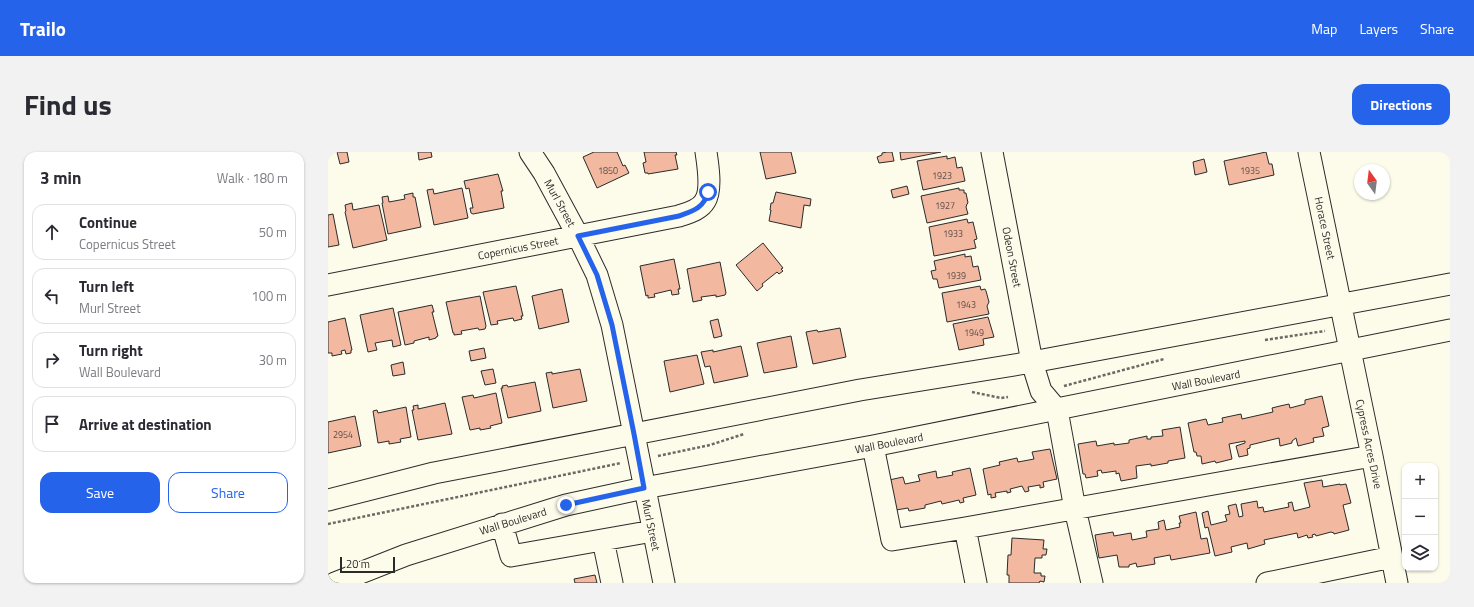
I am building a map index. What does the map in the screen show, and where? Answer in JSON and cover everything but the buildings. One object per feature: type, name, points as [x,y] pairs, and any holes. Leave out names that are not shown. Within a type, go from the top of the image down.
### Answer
[{"type":"street","name":"Murl Street","points":[[530,152],[544,173],[597,275],[612,325],[664,583]]},
{"type":"street","name":"Copernicus Street","points":[[328,285],[679,216],[694,211],[704,203],[708,192],[708,167],[706,152]]},
{"type":"street","name":"Odeon Street","points":[[992,152],[1032,362],[1041,391],[1057,410]]},
{"type":"street","name":"Horace Street","points":[[1309,152],[1340,304]]},
{"type":"street","points":[[328,500],[434,473],[860,390],[1032,362],[1450,284]]},
{"type":"street","name":"Cypress Acres Drive","points":[[1340,304],[1397,583]]},
{"type":"street","name":"Wall Boulevard","points":[[335,583],[406,555],[566,505],[644,488],[873,446],[1057,410],[1450,330]]},
{"type":"street","points":[[1057,410],[1075,509],[1092,583]]},
{"type":"street","points":[[873,446],[892,540],[1372,456]]},
{"type":"street","points":[[502,524],[511,556],[653,531]]},
{"type":"street","points":[[965,528],[976,583]]},
{"type":"street","points":[[603,540],[612,583]]},
{"type":"street","points":[[1267,583],[1392,558]]},
{"type":"path","points":[[1258,341],[1325,331]]},
{"type":"path","points":[[1062,386],[1166,358]]},
{"type":"path","points":[[968,391],[1000,398],[1013,396]]},
{"type":"path","points":[[657,456],[710,445],[751,432]]},
{"type":"path","points":[[328,524],[620,463]]},
{"type":"route","points":[[566,505],[644,488],[612,325],[597,275],[578,236],[679,216],[694,211],[704,203],[708,192]]}]
